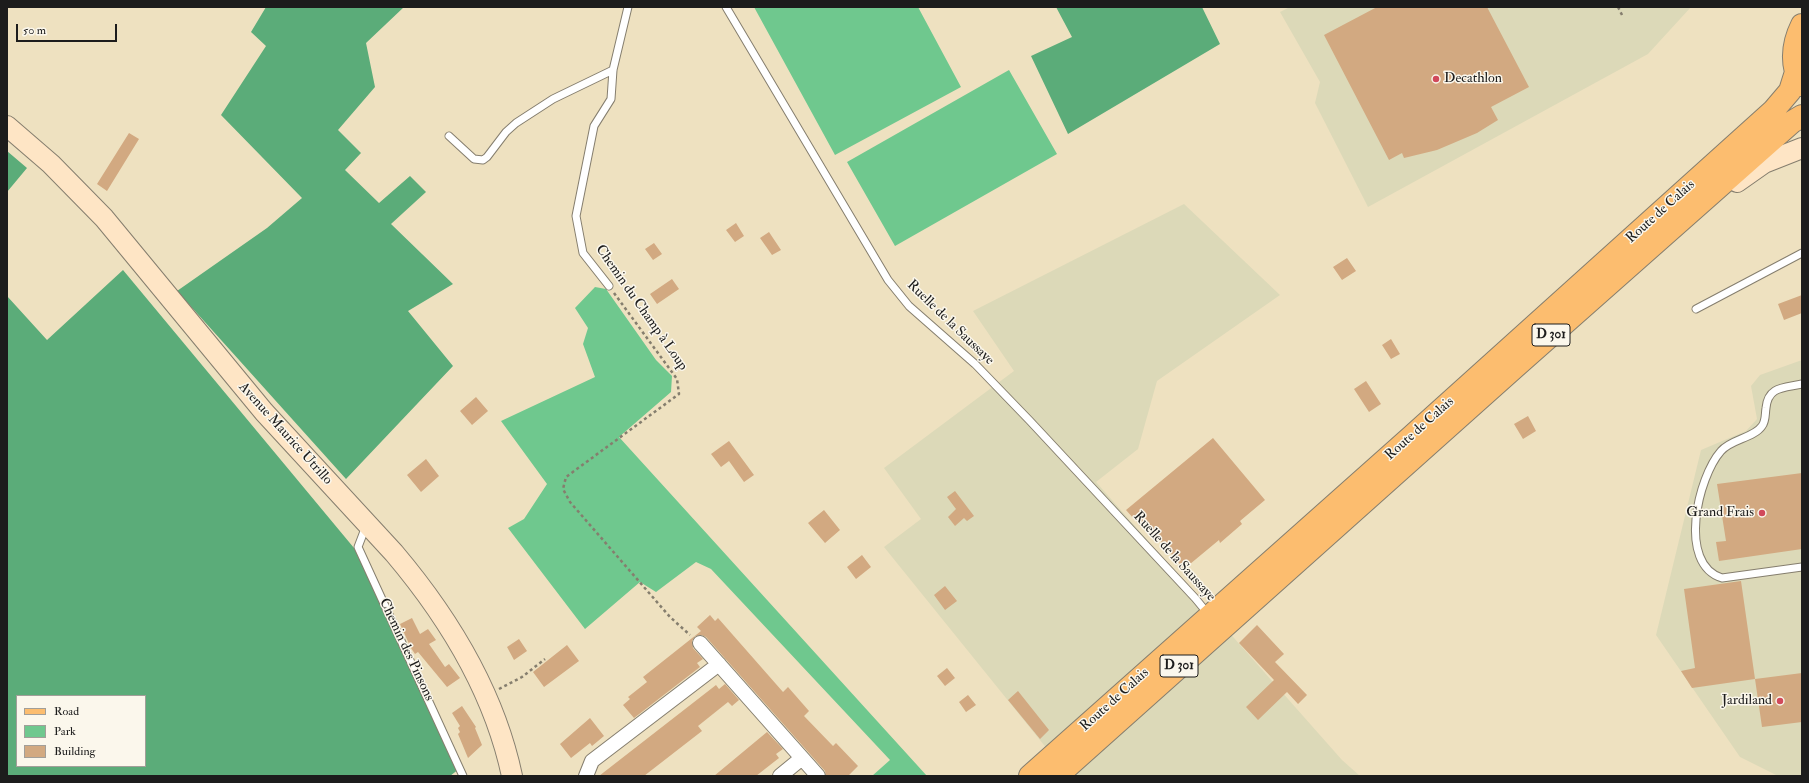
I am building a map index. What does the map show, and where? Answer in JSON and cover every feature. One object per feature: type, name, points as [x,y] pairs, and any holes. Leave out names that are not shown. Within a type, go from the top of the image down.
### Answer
[{"type":"main road","points":[[1799,79],[1793,58],[1794,44],[1802,25]]},
{"type":"main road","name":"Route de Calais","points":[[1030,776],[1773,111],[1799,79]]},
{"type":"main road","name":"Route de Calais","points":[[1057,776],[1301,556],[1641,254],[1792,122],[1802,116]]},
{"type":"main road","name":"Avenue Maurice Utrillo","points":[[7,126],[71,183],[104,218],[264,412],[394,553],[431,598],[463,648],[486,696],[503,743],[512,776]]},
{"type":"main road","points":[[1641,254],[1757,167],[1772,159],[1802,148]]},
{"type":"street","points":[[700,643],[818,776]]},
{"type":"street","points":[[586,776],[592,761],[719,664]]},
{"type":"street","points":[[780,776],[802,758]]},
{"type":"lane","name":"Chemin du Champ à Loup","points":[[609,286],[584,253],[576,216],[594,126],[611,99],[613,70],[628,7]]},
{"type":"lane","name":"Ruelle de la Saussaye","points":[[726,7],[888,280],[909,306],[975,364],[1030,421],[1190,592],[1210,616]]},
{"type":"lane","points":[[449,136],[474,159],[483,160],[487,158],[506,132],[522,119],[553,99],[613,70]]},
{"type":"lane","points":[[1696,310],[1802,253]]},
{"type":"lane","points":[[1802,384],[1778,389],[1770,393],[1767,399],[1765,419],[1762,426],[1757,431],[1730,444],[1722,450],[1713,462],[1696,511],[1695,526],[1699,551],[1704,565],[1712,575],[1722,578],[1802,567]]},
{"type":"lane","name":"Chemin des Pinsons","points":[[367,524],[358,547],[463,776]]},
{"type":"path","points":[[1618,7],[1623,17]]},
{"type":"path","name":"Chemin du Champ à Loup","points":[[609,286],[677,379],[679,394],[566,477],[563,489],[570,502],[670,617],[700,643]]},
{"type":"path","points":[[486,696],[522,677],[545,659]]},
{"type":"shaded area","points":[[1290,7],[1691,7],[1648,54],[1368,207],[1315,103],[1320,82],[1280,12]]},
{"type":"shaded area","points":[[1184,204],[1280,295],[1157,381],[1138,449],[1096,482],[1342,760],[1360,776],[1069,776],[884,547],[921,519],[884,468],[1014,371],[973,311]]},
{"type":"shaded area","points":[[1802,360],[1802,776],[1778,776],[1740,757],[1656,635],[1701,450],[1746,431],[1757,419],[1751,386],[1760,375]]},
{"type":"green space","points":[[266,7],[404,7],[366,43],[375,87],[338,130],[361,153],[345,170],[379,203],[410,176],[426,192],[391,224],[453,284],[408,311],[453,366],[346,479],[177,291],[267,228],[302,198],[221,115],[266,46],[251,32]]},
{"type":"green space","points":[[754,7],[918,7],[961,87],[835,155]]},
{"type":"green space","points":[[1056,7],[1202,7],[1220,44],[1068,134],[1031,56],[1072,37]]},
{"type":"green space","points":[[1009,70],[1057,154],[895,246],[847,162]]},
{"type":"green space","points":[[7,151],[27,168],[7,192]]},
{"type":"green space","points":[[123,270],[354,548],[459,769],[450,776],[7,776],[7,296],[47,340]]},
{"type":"green space","points":[[595,287],[606,289],[656,360],[672,376],[671,392],[619,437],[927,776],[872,776],[890,760],[711,569],[696,562],[656,592],[640,582],[585,629],[508,528],[524,519],[547,484],[501,421],[595,377],[583,344],[588,328],[575,308]]},
{"type":"building","name":"Decathlon","points":[[1377,7],[1487,7],[1529,87],[1491,107],[1498,120],[1477,133],[1437,150],[1404,158],[1402,153],[1389,160],[1324,35]]},
{"type":"building","points":[[129,133],[139,139],[107,191],[97,184]]},
{"type":"building","points":[[736,223],[744,236],[735,242],[726,230]]},
{"type":"building","points":[[769,232],[781,250],[772,255],[760,238]]},
{"type":"building","points":[[654,243],[662,254],[653,260],[645,249]]},
{"type":"building","points":[[1347,258],[1356,271],[1342,280],[1333,267]]},
{"type":"building","points":[[672,279],[679,289],[657,304],[650,294]]},
{"type":"building","points":[[1802,295],[1802,313],[1784,320],[1778,304]]},
{"type":"building","points":[[1391,339],[1400,354],[1391,359],[1382,345]]},
{"type":"building","points":[[1366,381],[1381,404],[1369,412],[1354,389]]},
{"type":"building","points":[[476,397],[488,411],[472,425],[460,411]]},
{"type":"building","points":[[1528,416],[1536,431],[1523,439],[1514,424]]},
{"type":"building","points":[[1213,438],[1265,500],[1240,521],[1242,524],[1220,543],[1219,540],[1184,569],[1145,523],[1141,527],[1126,510]]},
{"type":"building","points":[[729,441],[754,475],[744,482],[729,461],[721,467],[711,454]]},
{"type":"building","points":[[426,459],[439,476],[421,492],[407,475]]},
{"type":"building","name":"Grand Frais","points":[[1802,473],[1802,549],[1719,561],[1716,542],[1726,541],[1717,484]]},
{"type":"building","points":[[955,491],[974,516],[967,521],[964,518],[955,526],[948,517],[956,509],[947,497]]},
{"type":"building","points":[[824,510],[840,530],[825,543],[808,523]]},
{"type":"building","points":[[862,555],[871,567],[856,579],[847,567]]},
{"type":"building","points":[[1741,581],[1755,679],[1692,688],[1681,671],[1695,668],[1684,589]]},
{"type":"building","points":[[945,586],[957,601],[945,610],[934,595]]},
{"type":"building","points":[[710,615],[715,621],[718,618],[783,692],[788,687],[809,711],[804,716],[833,746],[836,743],[858,766],[848,776],[826,776],[825,771],[706,637],[702,635],[695,636],[692,641],[693,648],[703,659],[697,663],[700,667],[634,718],[623,705],[630,699],[628,697],[647,682],[643,677],[701,631],[697,627]]},
{"type":"building","points":[[412,618],[420,634],[428,629],[436,640],[429,644],[445,667],[449,664],[460,678],[447,687],[418,652],[415,654],[411,648],[400,624]]},
{"type":"building","points":[[1257,625],[1284,654],[1275,662],[1307,695],[1298,704],[1287,692],[1258,720],[1246,707],[1274,680],[1239,643]]},
{"type":"building","points":[[519,639],[527,651],[514,660],[507,647]]},
{"type":"building","points":[[567,645],[579,661],[544,687],[533,672]]},
{"type":"building","points":[[947,668],[955,678],[945,686],[937,676]]},
{"type":"building","name":"Jardiland","points":[[1802,673],[1802,722],[1762,727],[1755,679]]},
{"type":"building","points":[[725,684],[739,700],[732,706],[728,702],[698,726],[702,731],[644,776],[599,776],[716,685],[719,689]]},
{"type":"building","points":[[1018,691],[1049,730],[1040,739],[1008,700]]},
{"type":"building","points":[[968,695],[976,705],[966,712],[959,702]]},
{"type":"building","points":[[462,706],[476,727],[475,728],[482,745],[468,758],[458,734],[460,732],[458,728],[460,726],[452,713]]},
{"type":"building","points":[[590,718],[604,736],[592,746],[590,743],[571,758],[560,744]]},
{"type":"building","points":[[767,732],[783,749],[776,754],[779,758],[756,776],[714,776]]},
{"type":"place","name":"Decathlon","points":[[1436,79]]},
{"type":"place","name":"Grand Frais","points":[[1762,513]]},
{"type":"place","name":"Jardiland","points":[[1780,701]]}]
